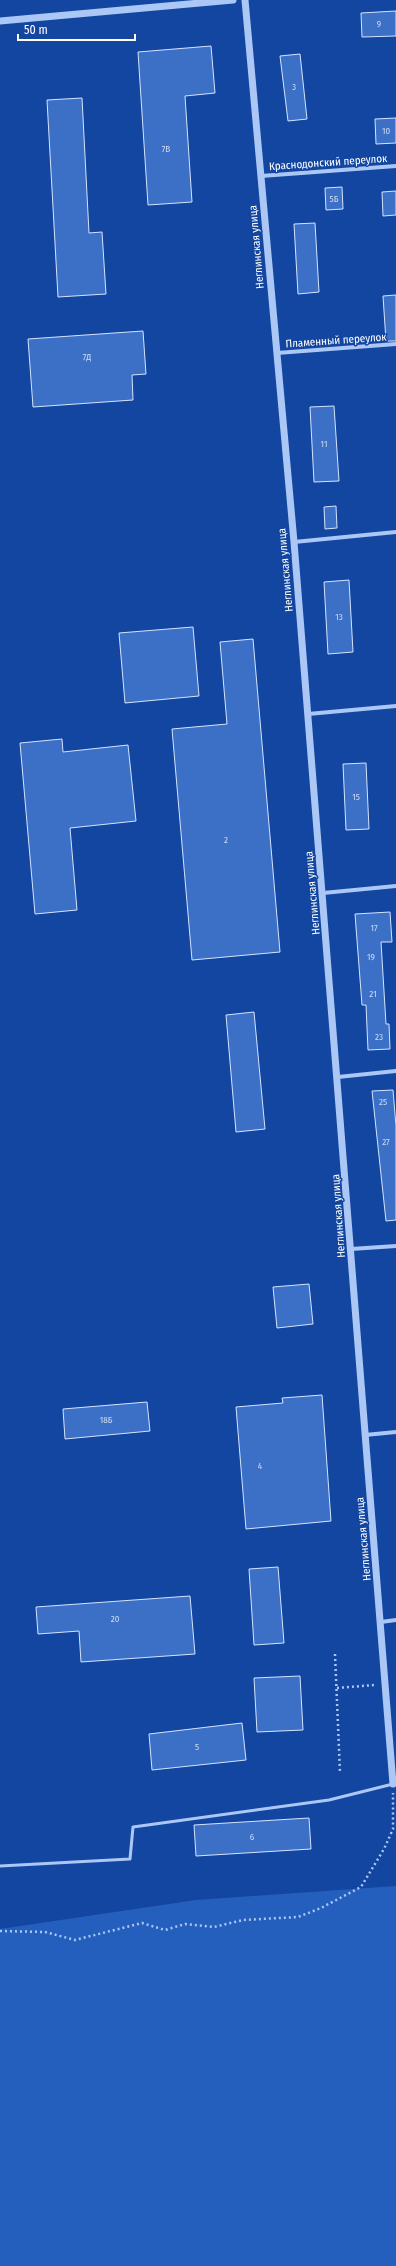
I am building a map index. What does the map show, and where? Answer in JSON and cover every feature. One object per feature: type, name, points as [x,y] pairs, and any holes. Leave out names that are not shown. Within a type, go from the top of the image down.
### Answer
[{"type":"street","points":[[0,21],[233,0]]},
{"type":"street","name":"Неглинская улица","points":[[244,0],[294,542],[338,1077],[393,1784]]},
{"type":"street","name":"Краснодонский переулок","points":[[261,176],[396,166]]},
{"type":"street","name":"Пламенный переулок","points":[[277,354],[396,344]]},
{"type":"street","points":[[294,542],[396,532]]},
{"type":"street","points":[[308,714],[396,706]]},
{"type":"street","points":[[323,893],[396,886]]},
{"type":"street","points":[[338,1077],[396,1071]]},
{"type":"street","points":[[351,1249],[396,1246]]},
{"type":"street","points":[[365,1435],[396,1432]]},
{"type":"street","points":[[381,1622],[396,1620]]},
{"type":"lane","points":[[0,1866],[130,1859],[132,1828],[329,1800],[393,1784]]},
{"type":"path","points":[[335,1654],[340,1773]]},
{"type":"path","points":[[337,1688],[386,1684]]},
{"type":"path","points":[[0,1931],[44,1932],[75,1940],[142,1923],[165,1930],[185,1924],[214,1927],[243,1920],[298,1917],[321,1908],[361,1887],[384,1849],[393,1829],[393,1784]]},
{"type":"shaded area","points":[[396,1886],[396,2266],[0,2266],[0,1929],[196,1900]]},
{"type":"building","points":[[396,11],[396,36],[362,37],[361,13]]},
{"type":"building","points":[[211,46],[215,93],[185,96],[192,202],[148,205],[138,52]]},
{"type":"building","points":[[300,54],[307,119],[288,121],[280,56]]},
{"type":"building","points":[[82,98],[89,233],[102,232],[106,294],[58,297],[47,100]]},
{"type":"building","points":[[396,118],[396,143],[376,144],[375,119]]},
{"type":"building","points":[[342,187],[343,209],[326,210],[325,188]]},
{"type":"building","points":[[396,191],[396,215],[383,216],[382,192]]},
{"type":"building","points":[[315,223],[319,292],[298,294],[294,224]]},
{"type":"building","points":[[396,295],[396,341],[386,341],[383,296]]},
{"type":"building","points":[[143,331],[146,374],[132,375],[133,400],[33,407],[28,339]]},
{"type":"building","points":[[334,406],[339,481],[314,482],[310,407]]},
{"type":"building","points":[[336,506],[337,528],[325,529],[324,507]]},
{"type":"building","points":[[349,580],[353,652],[328,654],[324,582]]},
{"type":"building","points":[[193,627],[199,696],[125,703],[119,633]]},
{"type":"building","points":[[253,639],[280,952],[192,960],[172,729],[227,724],[220,642]]},
{"type":"building","points":[[62,739],[63,752],[128,745],[136,821],[70,828],[77,910],[35,914],[20,743]]},
{"type":"building","points":[[366,763],[369,829],[346,830],[343,764]]},
{"type":"building","points":[[390,912],[392,942],[381,942],[386,1024],[389,1024],[390,1049],[368,1050],[366,1005],[362,1005],[355,914]]},
{"type":"building","points":[[254,1012],[265,1129],[236,1132],[226,1015]]},
{"type":"building","points":[[393,1090],[396,1126],[396,1220],[386,1221],[372,1091]]},
{"type":"building","points":[[309,1284],[313,1324],[277,1328],[273,1287]]},
{"type":"building","points":[[322,1395],[331,1521],[246,1529],[236,1407],[283,1403],[282,1398]]},
{"type":"building","points":[[147,1402],[150,1431],[65,1439],[63,1409]]},
{"type":"building","points":[[278,1567],[284,1643],[254,1645],[249,1569]]},
{"type":"building","points":[[190,1596],[195,1654],[81,1662],[79,1631],[38,1634],[36,1607]]},
{"type":"building","points":[[300,1676],[303,1730],[257,1732],[254,1678]]},
{"type":"building","points":[[242,1723],[246,1760],[152,1770],[149,1734]]},
{"type":"building","points":[[309,1818],[311,1849],[196,1856],[194,1825]]}]
